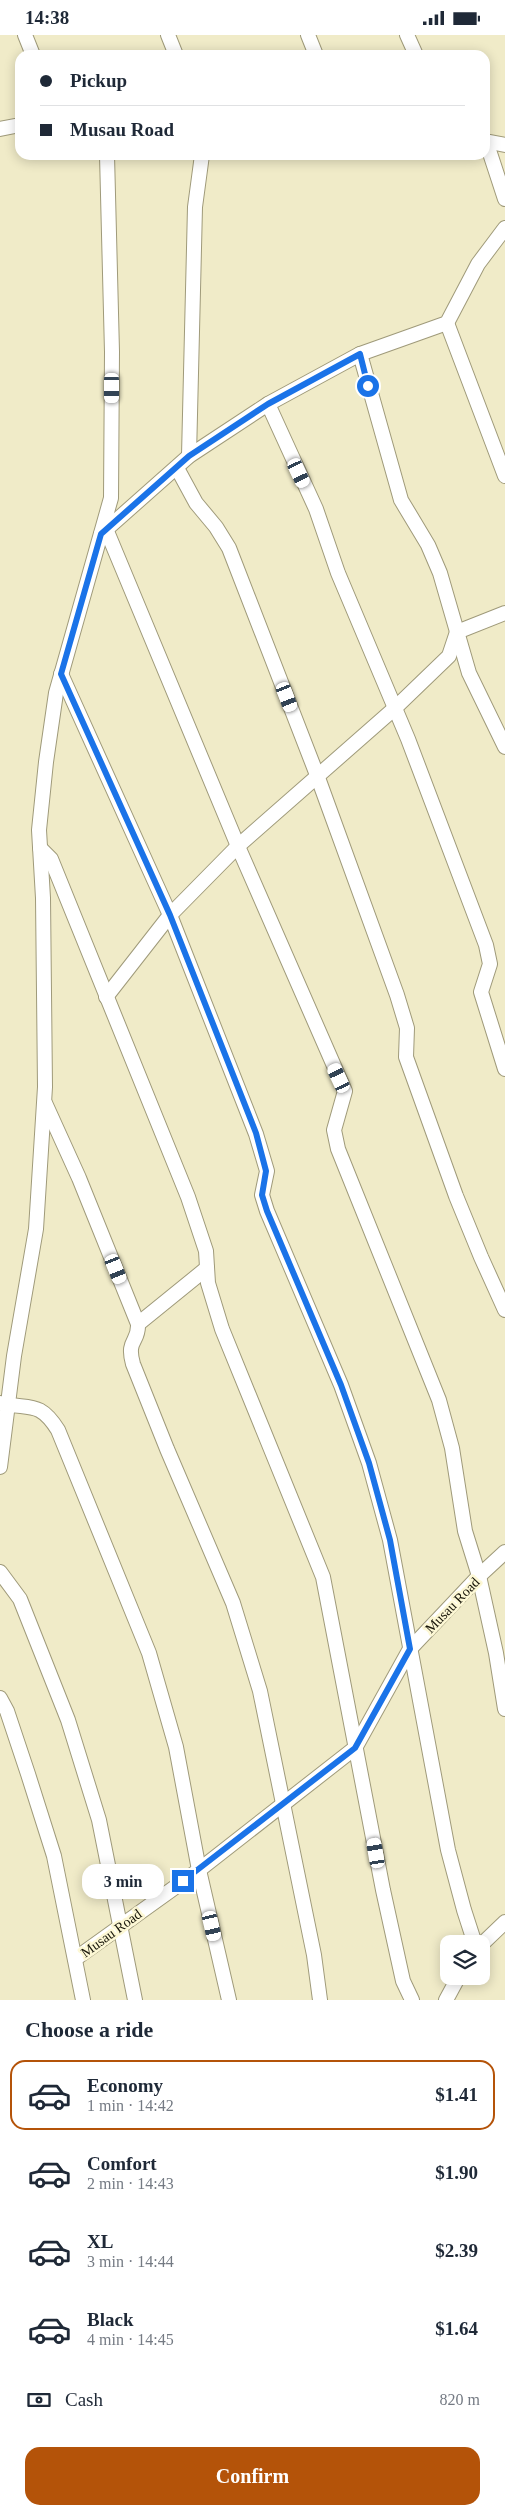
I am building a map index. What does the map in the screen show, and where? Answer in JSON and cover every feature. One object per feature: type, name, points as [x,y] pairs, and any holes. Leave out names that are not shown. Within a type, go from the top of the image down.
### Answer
[{"type":"street","points":[[25,35],[31,50]]},
{"type":"street","points":[[168,35],[174,50]]},
{"type":"street","points":[[308,35],[314,50]]},
{"type":"street","points":[[407,35],[414,50]]},
{"type":"street","points":[[0,129],[15,126]]},
{"type":"street","points":[[490,142],[505,145]]},
{"type":"street","points":[[490,156],[505,199]]},
{"type":"street","points":[[0,1467],[4,1404],[36,1229],[44,1101],[45,987],[39,830],[46,762],[61,674],[104,531],[111,498],[112,352],[107,160]]},
{"type":"street","points":[[189,456],[195,207],[201,160]]},
{"type":"street","points":[[104,531],[189,456],[268,404],[360,354],[447,323],[478,264],[505,228]]},
{"type":"street","points":[[447,323],[505,476]]},
{"type":"street","points":[[360,354],[401,500],[424,538],[440,573],[469,673],[505,747]]},
{"type":"street","points":[[268,404],[316,509],[338,573],[395,708],[486,945],[490,964],[481,992],[505,1069]]},
{"type":"street","points":[[177,468],[196,503],[230,548],[317,775],[397,995],[407,1028],[406,1057],[470,1231],[505,1310]]},
{"type":"street","points":[[104,531],[345,1091],[334,1130],[338,1149],[439,1400],[452,1448],[465,1531],[496,1653],[505,1709]]},
{"type":"street","points":[[106,997],[170,915],[238,845],[395,708],[449,656],[457,632],[505,613]]},
{"type":"street","points":[[61,674],[170,915],[256,1133],[266,1171],[262,1195],[267,1211],[341,1385],[369,1463],[390,1540],[448,1850],[472,1935]]},
{"type":"street","points":[[40,849],[51,859],[188,1197],[206,1251],[208,1283],[226,1339],[323,1577],[383,1890],[404,1981],[412,2000]]},
{"type":"street","points":[[44,1101],[79,1178],[138,1324],[139,1333],[131,1342],[129,1349],[131,1357],[166,1449],[232,1603],[260,1691],[284,1803],[320,2000]]},
{"type":"street","points":[[138,1324],[207,1269]]},
{"type":"street","points":[[4,1404],[36,1408],[49,1415],[58,1430],[149,1653],[176,1747],[199,1870],[229,2000]]},
{"type":"street","name":"Musau Road","points":[[75,1959],[199,1870],[355,1748],[410,1649],[478,1577],[505,1552]]},
{"type":"street","points":[[0,1572],[20,1599],[68,1720],[99,1820],[135,2000]]},
{"type":"street","name":"Musau Road","points":[[0,1698],[7,1711],[54,1856],[83,2000]]},
{"type":"street","points":[[490,1936],[505,1922]]},
{"type":"street","points":[[446,2000],[456,1988]]},
{"type":"route","points":[[183,1881],[355,1748],[410,1649],[390,1540],[369,1463],[341,1385],[267,1211],[262,1195],[266,1171],[256,1133],[170,915],[61,674],[101,534],[189,456],[268,404],[360,354],[368,386]]}]
